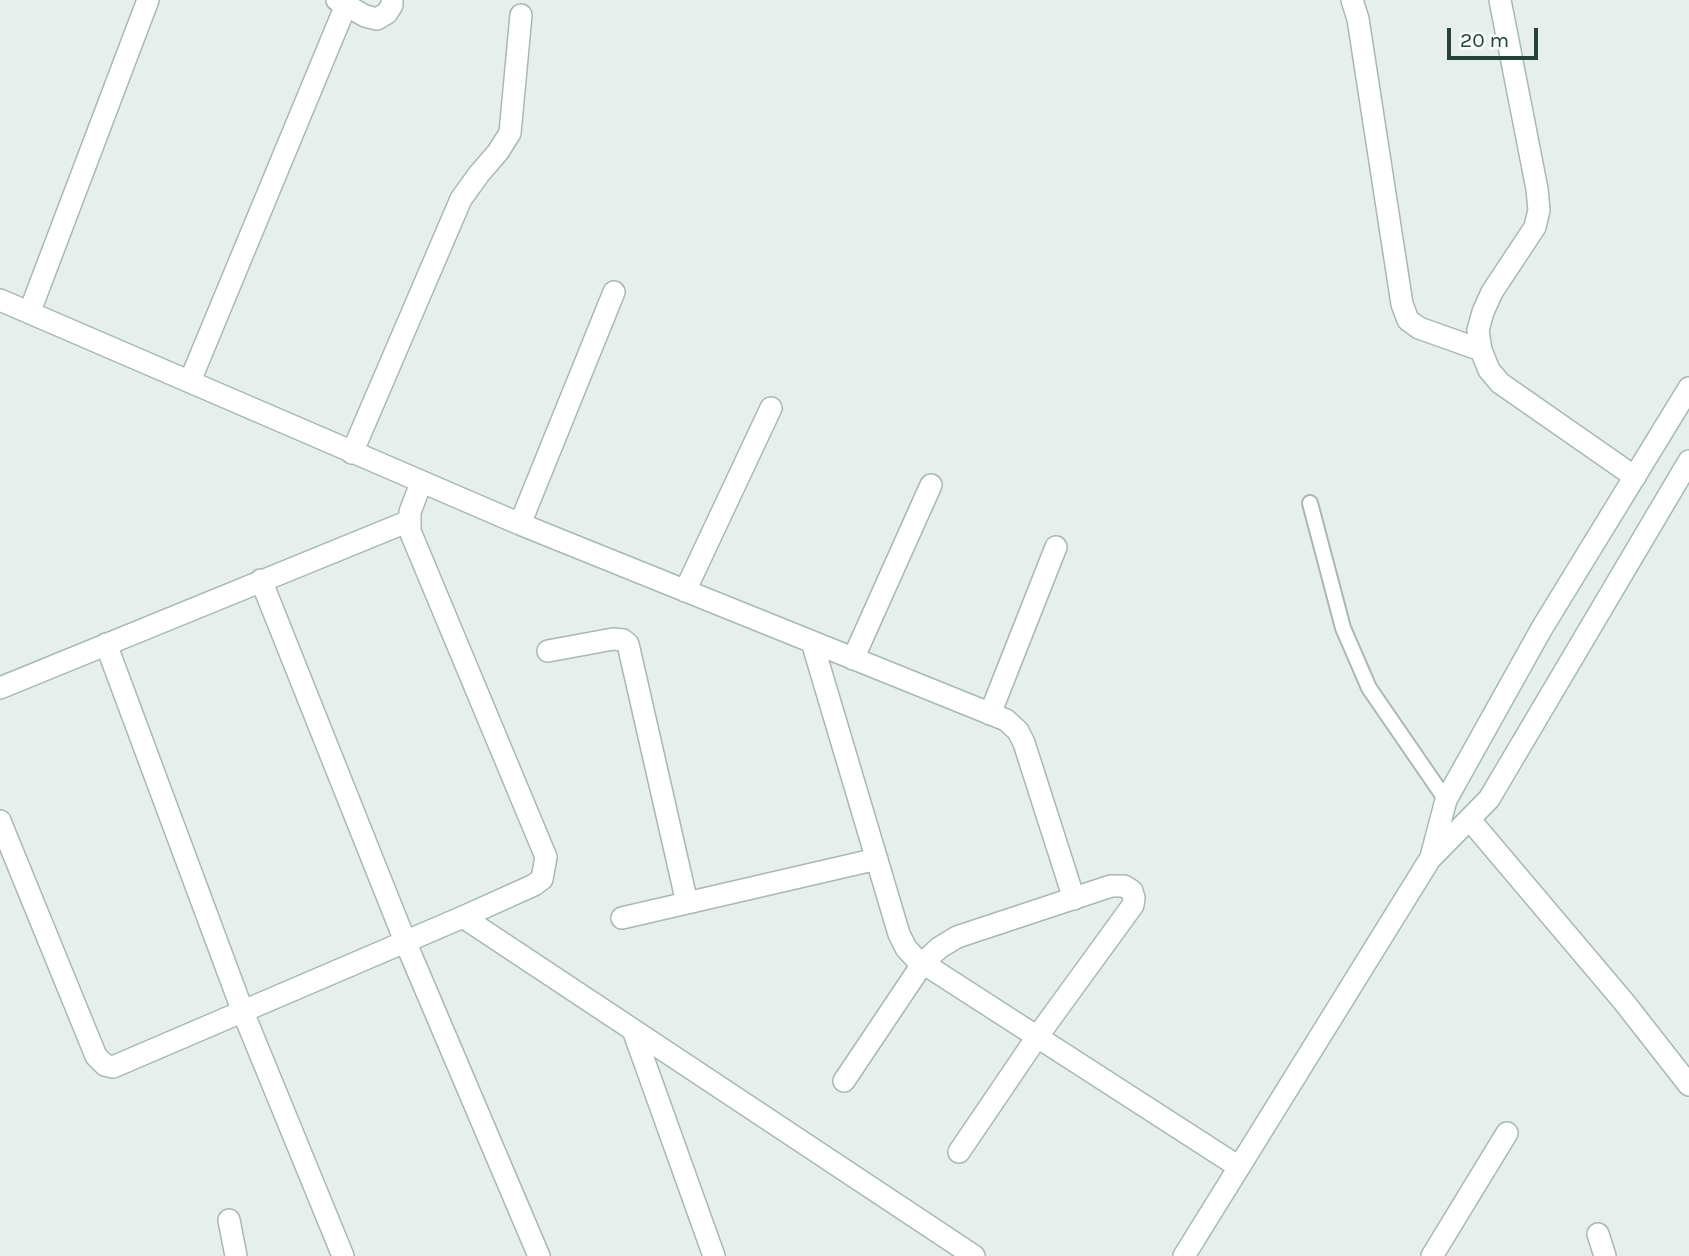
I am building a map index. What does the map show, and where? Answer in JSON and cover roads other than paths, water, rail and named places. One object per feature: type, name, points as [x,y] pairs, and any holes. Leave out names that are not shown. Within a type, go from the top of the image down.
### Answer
[{"type":"street","points":[[30,311],[148,0]]},
{"type":"street","points":[[190,381],[326,50],[340,9],[377,19],[387,13],[392,0]]},
{"type":"street","points":[[1352,0],[1402,304],[1408,320],[1419,328],[1481,350]]},
{"type":"street","points":[[1500,0],[1539,210],[1535,227],[1492,292],[1483,312],[1478,330],[1481,350],[1489,370],[1500,383],[1635,477]]},
{"type":"street","points":[[352,453],[461,199],[498,152],[510,132],[521,15]]},
{"type":"street","points":[[520,524],[614,292]]},
{"type":"street","points":[[0,300],[421,483],[1006,720],[1018,731],[1024,743],[1074,899]]},
{"type":"street","points":[[1430,859],[1446,800],[1542,628],[1689,388]]},
{"type":"street","points":[[685,591],[771,408]]},
{"type":"street","points":[[1184,1256],[1430,859],[1489,799],[1689,461]]},
{"type":"street","points":[[0,821],[96,1056],[105,1065],[113,1067],[463,917],[542,879],[546,857],[410,531],[409,521],[421,483]]},
{"type":"street","points":[[853,659],[932,485]]},
{"type":"street","points":[[0,688],[409,521]]},
{"type":"street","points":[[990,714],[1056,547]]},
{"type":"street","points":[[261,580],[405,941],[539,1256]]},
{"type":"street","points":[[548,651],[613,639],[628,644],[687,903]]},
{"type":"street","points":[[813,642],[899,934],[906,948],[923,963],[1239,1167]]},
{"type":"street","points":[[106,644],[243,1012],[343,1256]]},
{"type":"street","points":[[1470,820],[1624,1002],[1689,1085]]},
{"type":"street","points":[[622,918],[877,859]]},
{"type":"street","points":[[844,1081],[923,963],[939,948],[957,937],[1111,887],[1124,887],[1132,891],[1133,905],[1037,1037],[959,1152]]},
{"type":"street","points":[[463,917],[974,1256]]},
{"type":"street","points":[[633,1030],[714,1256]]},
{"type":"street","points":[[1432,1256],[1507,1133]]},
{"type":"street","points":[[229,1220],[236,1256]]},
{"type":"street","points":[[1598,1234],[1605,1256]]},
{"type":"lane","points":[[1310,503],[1343,628],[1369,688],[1446,800]]}]
